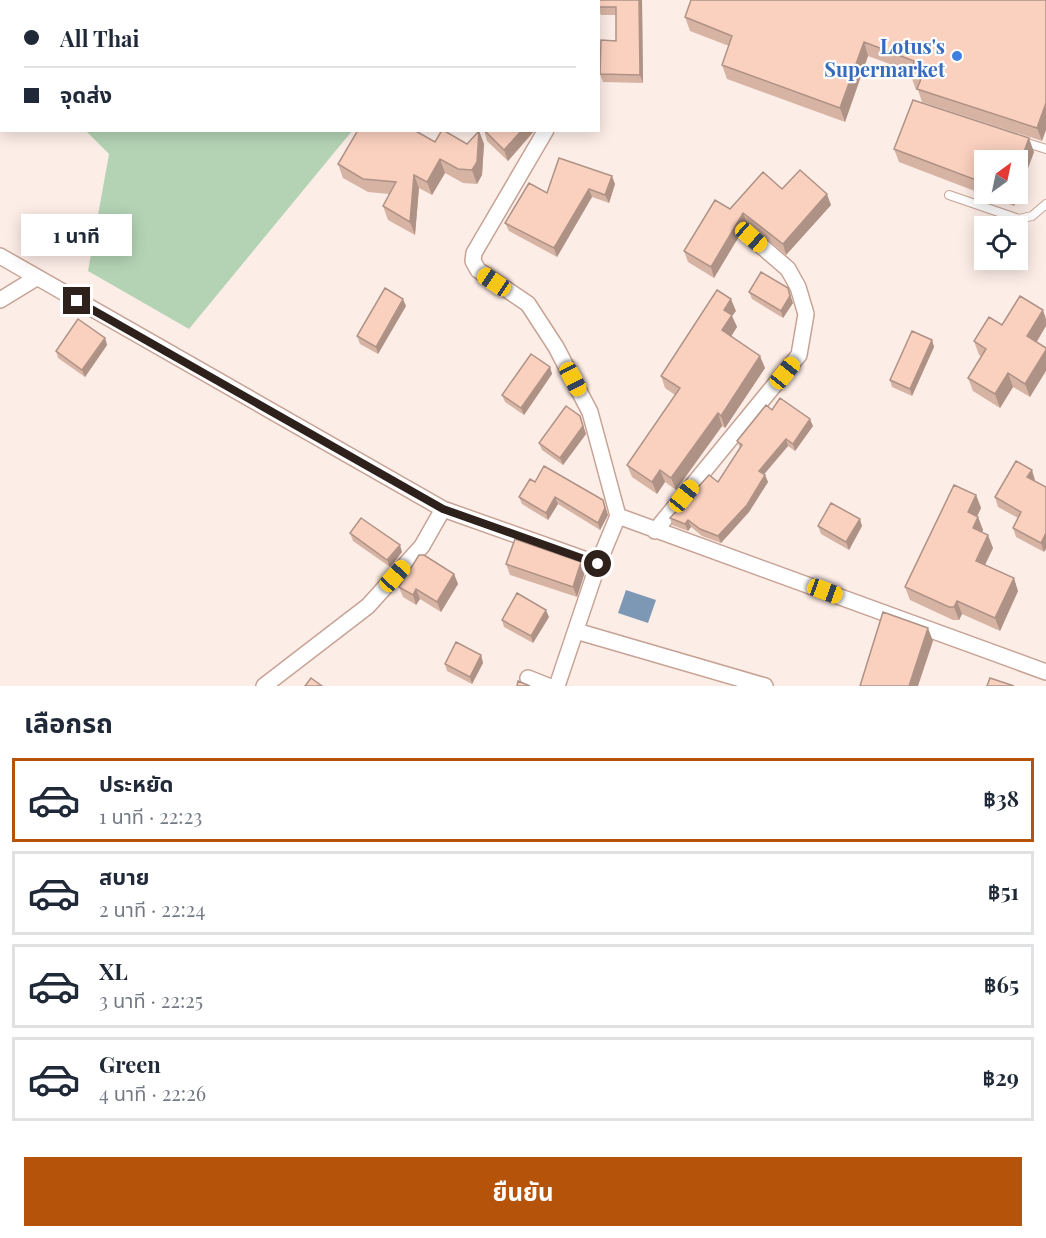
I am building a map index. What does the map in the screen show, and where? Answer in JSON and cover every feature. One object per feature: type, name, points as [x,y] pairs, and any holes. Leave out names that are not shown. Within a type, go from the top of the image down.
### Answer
[{"type":"street","points":[[545,132],[474,253],[473,261],[478,270],[528,304],[556,347],[591,412],[618,516],[598,564],[557,686]]},
{"type":"street","points":[[655,531],[799,355],[806,314],[798,287],[788,269],[751,237]]},
{"type":"street","points":[[0,256],[443,509],[598,564]]},
{"type":"street","points":[[0,300],[36,278]]},
{"type":"street","points":[[264,686],[368,606],[422,546],[443,509]]},
{"type":"street","points":[[618,516],[1046,672]]},
{"type":"street","points":[[576,631],[765,686]]},
{"type":"street","points":[[528,678],[548,686]]},
{"type":"lane","points":[[1013,138],[1046,149]]},
{"type":"lane","points":[[949,195],[1019,219],[1032,216],[1046,204]]},
{"type":"green space","points":[[87,132],[351,132],[189,329],[88,271],[109,154]]},
{"type":"water","points":[[626,590],[656,600],[648,623],[618,613]]},
{"type":"building","points":[[600,0],[639,0],[640,75],[600,74],[601,40],[616,41],[616,7],[600,7]]},
{"type":"building","name":"Lotus's Supermarket","points":[[691,0],[1046,0],[1046,103],[1037,128],[917,89],[921,79],[911,76],[914,61],[864,42],[840,108],[722,65],[732,36],[685,17]]},
{"type":"building","points":[[913,100],[1029,138],[1025,150],[974,150],[974,179],[894,149]]},
{"type":"building","points":[[357,132],[418,132],[435,142],[441,132],[446,132],[467,144],[479,132],[477,162],[472,170],[458,169],[440,159],[427,182],[414,175],[410,222],[383,206],[396,182],[363,179],[338,164]]},
{"type":"building","points":[[486,132],[520,132],[504,150]]},
{"type":"building","points":[[559,158],[612,176],[605,195],[589,189],[554,248],[505,223],[529,183],[547,193]]},
{"type":"building","points":[[800,170],[827,194],[783,244],[743,213],[711,267],[684,251],[715,200],[730,209],[763,172],[782,189]]},
{"type":"building","points":[[761,272],[788,288],[790,296],[781,311],[749,292]]},
{"type":"building","points":[[385,288],[403,299],[376,347],[357,336]]},
{"type":"building","points":[[717,290],[731,299],[724,310],[732,315],[722,330],[760,356],[721,416],[718,413],[671,478],[660,470],[652,482],[627,465],[680,388],[661,376]]},
{"type":"building","points":[[1020,296],[1043,310],[1027,336],[1046,350],[1025,384],[1008,373],[995,394],[968,378],[986,349],[974,341],[989,317],[1002,325]]},
{"type":"building","points":[[78,319],[105,338],[82,370],[56,351]]},
{"type":"building","points":[[912,331],[932,340],[910,389],[890,380]]},
{"type":"building","points":[[531,354],[550,367],[521,408],[502,395]]},
{"type":"building","points":[[780,398],[810,419],[793,444],[786,439],[759,471],[765,475],[747,505],[718,536],[700,529],[688,520],[685,524],[670,518],[709,475],[718,482],[742,445],[737,441],[766,405],[772,410]]},
{"type":"building","points":[[566,406],[580,416],[583,426],[560,458],[539,443]]},
{"type":"building","points":[[1016,461],[1032,470],[1027,477],[1046,487],[1046,533],[1041,543],[1013,528],[1021,512],[995,497]]},
{"type":"building","points":[[544,466],[603,500],[605,508],[598,523],[555,497],[546,513],[519,497],[530,479],[535,482]]},
{"type":"building","points":[[954,485],[976,495],[968,512],[978,517],[973,528],[988,535],[976,561],[1014,578],[995,618],[957,601],[954,607],[949,607],[905,587]]},
{"type":"building","points":[[831,503],[860,519],[846,542],[818,526]]},
{"type":"building","points":[[361,518],[400,545],[387,560],[350,533]]},
{"type":"building","points":[[515,539],[581,562],[573,587],[506,564]]},
{"type":"building","points":[[419,555],[424,555],[454,574],[437,602],[416,589],[413,595],[399,587]]},
{"type":"building","points":[[517,593],[546,610],[531,636],[502,620]]},
{"type":"building","points":[[883,612],[928,628],[909,686],[860,686]]},
{"type":"building","points":[[456,642],[481,655],[470,677],[445,664]]},
{"type":"building","points":[[311,678],[322,686],[305,686]]},
{"type":"building","points":[[990,678],[1014,686],[987,686]]},
{"type":"building","points":[[518,681],[530,686],[517,686]]},
{"type":"place","name":"Lotus's Supermarket","points":[[957,56]]},
{"type":"route","points":[[77,301],[443,509],[598,564]]}]
